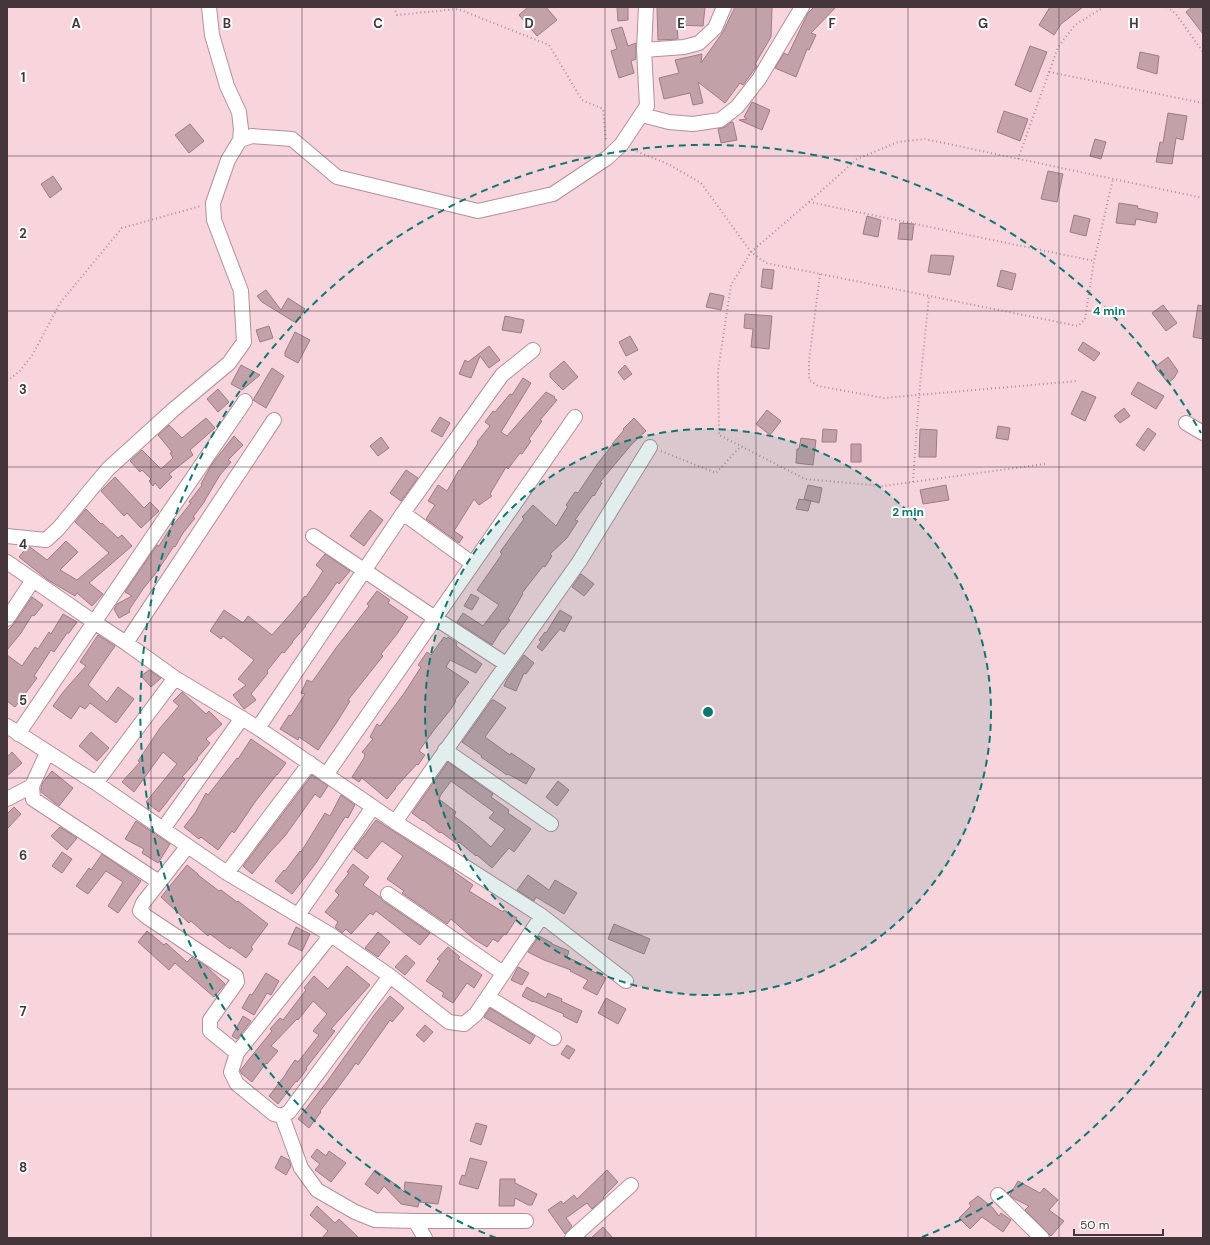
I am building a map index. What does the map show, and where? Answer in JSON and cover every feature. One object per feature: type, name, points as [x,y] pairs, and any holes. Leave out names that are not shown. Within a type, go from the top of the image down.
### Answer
[{"type":"street","points":[[7,536],[46,540],[58,529],[108,469],[173,410],[229,363],[244,342],[241,291],[214,220],[213,202],[228,160],[240,140],[241,129],[239,112],[227,86],[212,35],[209,7]]},
{"type":"street","points":[[240,140],[252,136],[292,139],[337,177],[478,211],[553,194],[607,158],[621,145],[647,106],[644,50],[646,7]]},
{"type":"street","points":[[644,50],[684,47],[699,43],[716,28],[724,7]]},
{"type":"street","points":[[642,115],[669,122],[693,124],[720,120],[737,107],[759,79],[802,7]]},
{"type":"street","points":[[258,728],[403,513],[502,375],[533,350]]},
{"type":"street","points":[[244,401],[94,622],[13,730],[96,783],[187,847],[227,873],[331,935],[390,976],[449,1022],[464,1024],[476,1014],[542,916]]},
{"type":"street","points":[[326,775],[575,417]]},
{"type":"street","points":[[126,643],[274,420]]},
{"type":"street","points":[[1186,423],[1203,433]]},
{"type":"street","points":[[395,822],[578,562],[650,447]]},
{"type":"street","points":[[403,513],[473,564]]},
{"type":"street","points":[[313,536],[506,664]]},
{"type":"street","points":[[7,562],[175,678],[258,728],[395,822],[542,916],[626,981]]},
{"type":"street","points":[[7,618],[33,580]]},
{"type":"street","points":[[96,783],[175,678]]},
{"type":"street","points":[[162,829],[242,718]]},
{"type":"street","points":[[445,750],[551,824]]},
{"type":"street","points":[[47,753],[32,786],[33,799],[159,882]]},
{"type":"street","points":[[227,873],[310,763]]},
{"type":"street","points":[[7,799],[32,786]]},
{"type":"street","points":[[298,915],[373,807]]},
{"type":"street","points":[[187,847],[143,903],[140,911],[236,976],[237,982],[210,1020],[210,1031],[237,1053]]},
{"type":"street","points":[[388,894],[503,973]]},
{"type":"street","points":[[331,935],[237,1053],[231,1072],[237,1084],[274,1114],[282,1116],[289,1112],[390,976]]},
{"type":"street","points":[[488,997],[554,1038]]},
{"type":"street","points":[[282,1116],[301,1168],[317,1190],[355,1212],[375,1220],[526,1221]]},
{"type":"street","points":[[572,1238],[631,1185]]},
{"type":"street","points":[[998,1195],[1042,1238]]},
{"type":"street","points":[[415,1221],[425,1238]]},
{"type":"path","points":[[394,7],[397,15],[458,8],[549,45],[582,100],[603,109],[607,158]]},
{"type":"path","points":[[1018,159],[1058,47],[1075,25],[1104,7]]},
{"type":"path","points":[[1167,7],[1176,14],[1203,52]]},
{"type":"path","points":[[1049,72],[1203,103]]},
{"type":"path","points":[[1045,464],[883,486],[805,479],[719,435],[718,371],[731,285],[751,252],[857,159],[898,142],[925,139],[1203,198]]},
{"type":"path","points":[[621,145],[668,164],[702,183],[751,252],[766,263],[1078,326],[1085,319],[1094,261],[1113,179]]},
{"type":"path","points":[[7,381],[20,371],[33,354],[60,303],[122,228],[213,202]]},
{"type":"path","points":[[809,202],[1094,261]]},
{"type":"path","points":[[820,274],[809,361],[809,380],[818,386],[884,398],[1077,380]]},
{"type":"path","points":[[912,482],[929,296]]},
{"type":"path","points":[[650,447],[716,473],[741,446]]},
{"type":"building","points":[[528,7],[546,7],[557,20],[537,36],[519,15]]},
{"type":"building","points":[[617,7],[628,7],[628,20],[618,21]]},
{"type":"building","points":[[657,7],[705,7],[703,26],[677,25],[678,39],[658,40]]},
{"type":"building","points":[[735,7],[772,7],[771,37],[755,64],[757,66],[743,85],[740,83],[725,103],[698,82],[703,103],[693,105],[690,93],[664,99],[659,78],[679,73],[675,60],[702,54],[701,63],[723,32]]},
{"type":"building","points":[[814,7],[836,7],[811,33],[816,35],[809,50],[807,49],[796,77],[775,68],[784,53],[788,55],[808,13]]},
{"type":"building","points":[[1050,7],[1083,7],[1061,24],[1054,35],[1039,25]]},
{"type":"building","points":[[1192,7],[1203,7],[1203,34],[1186,12]]},
{"type":"building","points":[[622,27],[628,46],[636,43],[636,59],[631,61],[634,73],[619,78],[611,51],[617,49],[611,30]]},
{"type":"building","points":[[1030,46],[1047,52],[1031,92],[1015,85]]},
{"type":"building","points":[[1140,52],[1159,56],[1157,74],[1137,68]]},
{"type":"building","points":[[752,102],[770,110],[762,130],[739,120],[747,119],[744,117]]},
{"type":"building","points":[[1004,111],[1028,119],[1020,141],[997,132]]},
{"type":"building","points":[[1168,113],[1187,116],[1183,140],[1176,138],[1172,164],[1156,162],[1160,142],[1163,143]]},
{"type":"building","points":[[733,122],[737,140],[721,143],[718,129],[725,127]]},
{"type":"building","points":[[190,124],[204,141],[189,153],[175,135]]},
{"type":"building","points":[[1095,139],[1106,142],[1101,159],[1090,156]]},
{"type":"building","points":[[1048,171],[1063,174],[1057,202],[1041,199]]},
{"type":"building","points":[[53,176],[62,189],[50,198],[41,184]]},
{"type":"building","points":[[1119,203],[1138,206],[1137,208],[1158,213],[1156,223],[1136,219],[1135,225],[1116,223]]},
{"type":"building","points":[[1074,215],[1090,219],[1086,236],[1070,232]]},
{"type":"building","points":[[867,216],[881,220],[878,237],[863,234]]},
{"type":"building","points":[[900,223],[914,224],[912,240],[898,239]]},
{"type":"building","points":[[931,255],[954,256],[950,275],[928,272]]},
{"type":"building","points":[[763,269],[774,270],[772,289],[761,287]]},
{"type":"building","points":[[1001,270],[1016,274],[1012,290],[997,286]]},
{"type":"building","points":[[266,290],[281,310],[288,298],[305,309],[296,323],[262,302],[257,296]]},
{"type":"building","points":[[710,293],[724,296],[721,310],[706,307]]},
{"type":"building","points":[[1163,305],[1177,323],[1166,331],[1152,313]]},
{"type":"building","points":[[1198,305],[1203,306],[1203,339],[1193,337]]},
{"type":"building","points":[[745,314],[772,316],[769,349],[751,347],[753,329],[744,328]]},
{"type":"building","points":[[505,316],[524,320],[521,333],[502,330]]},
{"type":"building","points":[[269,326],[273,338],[260,342],[256,330]]},
{"type":"building","points":[[295,332],[310,340],[298,363],[285,356],[285,352]]},
{"type":"building","points":[[630,336],[638,350],[626,356],[619,342]]},
{"type":"building","points":[[1083,342],[1100,353],[1094,361],[1078,350]]},
{"type":"building","points":[[489,346],[500,360],[489,368],[480,356],[471,378],[459,374],[465,360],[468,362]]},
{"type":"building","points":[[1168,357],[1178,371],[1174,378],[1168,383],[1155,367]]},
{"type":"building","points":[[564,361],[578,377],[563,390],[550,377],[550,373]]},
{"type":"building","points":[[241,365],[260,375],[242,390],[231,384]]},
{"type":"building","points":[[625,365],[632,374],[624,380],[618,372]]},
{"type":"building","points":[[272,368],[284,376],[266,408],[253,400]]},
{"type":"building","points":[[523,378],[531,383],[501,432],[507,436],[546,392],[555,397],[554,398],[557,400],[540,420],[542,421],[529,439],[531,441],[522,454],[520,453],[508,469],[506,467],[490,494],[492,496],[479,505],[474,499],[454,531],[463,537],[459,543],[426,519],[435,505],[428,501],[438,485],[447,491],[459,470],[460,471],[478,443],[477,442],[490,426],[485,422],[493,411],[495,412],[510,394],[512,395]]},
{"type":"building","points":[[1138,382],[1164,396],[1156,409],[1131,394]]},
{"type":"building","points":[[218,389],[229,402],[218,412],[207,399]]},
{"type":"building","points":[[1082,391],[1096,397],[1085,421],[1071,414]]},
{"type":"building","points":[[1124,408],[1130,416],[1120,423],[1114,416]]},
{"type":"building","points":[[767,410],[781,421],[770,435],[756,424]]},
{"type":"building","points":[[440,417],[450,423],[442,437],[431,431]]},
{"type":"building","points":[[206,418],[215,428],[190,450],[193,455],[169,474],[172,477],[160,489],[155,483],[153,486],[149,481],[151,479],[142,470],[140,472],[130,461],[142,450],[161,469],[173,458],[170,453],[172,452],[158,435],[169,425],[182,438]]},
{"type":"building","points":[[634,418],[646,431],[632,444],[600,482],[602,483],[594,496],[593,495],[575,520],[578,521],[567,538],[550,554],[552,556],[545,567],[543,566],[522,593],[523,594],[508,619],[510,620],[502,629],[492,645],[457,622],[463,613],[483,626],[499,605],[477,590],[502,554],[500,552],[524,519],[522,517],[533,505],[556,526],[568,506],[566,505],[575,492],[578,493],[598,463],[624,430],[623,429]]},
{"type":"building","points":[[998,426],[1010,428],[1008,440],[996,438]]},
{"type":"building","points":[[1148,428],[1156,434],[1144,451],[1136,445]]},
{"type":"building","points":[[823,429],[837,430],[836,442],[822,442]]},
{"type":"building","points":[[920,429],[937,430],[936,457],[919,457]]},
{"type":"building","points":[[234,436],[243,445],[228,460],[231,462],[220,475],[205,501],[193,517],[195,518],[143,589],[129,610],[130,612],[119,618],[114,609],[117,604],[132,596],[125,592],[157,545],[159,546],[169,530],[191,503],[189,502],[202,485],[201,484],[212,464]]},
{"type":"building","points":[[381,437],[389,448],[378,456],[370,446]]},
{"type":"building","points":[[801,438],[816,440],[813,465],[796,463],[797,449],[799,449]]},
{"type":"building","points":[[851,444],[861,444],[861,462],[851,462]]},
{"type":"building","points":[[406,470],[418,478],[401,501],[390,493]]},
{"type":"building","points":[[115,477],[144,508],[150,502],[159,511],[141,528],[127,513],[124,516],[101,491]]},
{"type":"building","points":[[808,485],[822,488],[819,503],[804,499]]},
{"type":"building","points":[[946,485],[949,500],[923,504],[920,490]]},
{"type":"building","points":[[799,499],[811,501],[808,511],[796,509]]},
{"type":"building","points":[[86,509],[118,538],[122,535],[132,546],[89,583],[103,594],[92,606],[77,593],[75,596],[48,580],[19,557],[27,547],[30,547],[47,560],[66,541],[78,552],[60,570],[77,580],[109,553],[75,522]]},
{"type":"building","points":[[370,510],[383,520],[364,546],[350,536]]},
{"type":"building","points":[[325,554],[350,571],[339,584],[337,582],[306,626],[267,671],[268,673],[251,694],[256,700],[244,709],[233,695],[246,685],[238,679],[254,660],[223,636],[221,639],[210,631],[224,610],[243,623],[248,616],[272,635],[305,596],[306,597],[323,571],[316,565]]},
{"type":"building","points":[[581,574],[594,584],[584,596],[572,587]]},
{"type":"building","points":[[377,591],[390,600],[388,603],[408,617],[381,654],[383,656],[348,700],[350,701],[318,750],[299,737],[298,740],[280,729],[289,715],[291,716],[305,694],[301,693],[307,680],[312,682],[369,606],[367,604]]},
{"type":"building","points":[[471,594],[479,598],[472,610],[464,606]]},
{"type":"building","points":[[32,597],[43,605],[34,616],[32,615],[21,633],[7,650],[7,631],[14,624]]},
{"type":"building","points":[[560,610],[572,617],[564,632],[560,629],[542,651],[537,647],[541,642],[539,640],[545,632],[546,633]]},
{"type":"building","points":[[63,614],[77,622],[69,633],[67,633],[54,652],[51,650],[34,676],[37,678],[15,707],[7,701],[7,655],[22,666],[35,647],[38,649],[49,632],[51,634]]},
{"type":"building","points":[[98,635],[115,646],[88,685],[107,702],[118,687],[134,699],[116,723],[90,703],[85,709],[80,706],[71,719],[53,706],[86,666],[80,662]]},
{"type":"building","points":[[444,637],[447,639],[448,637],[457,643],[456,645],[459,648],[482,664],[476,673],[450,660],[446,667],[469,682],[455,700],[456,701],[451,709],[419,751],[425,755],[418,765],[417,764],[395,788],[387,799],[362,778],[359,782],[352,777],[364,758],[365,754],[362,752],[373,739],[370,737],[377,724],[380,726],[405,692],[421,667],[418,665],[427,652],[431,655]]},
{"type":"building","points":[[524,655],[534,663],[526,674],[524,673],[516,691],[504,686],[507,679]]},
{"type":"building","points":[[149,670],[161,678],[151,687],[141,676]]},
{"type":"building","points":[[182,692],[206,714],[209,711],[222,724],[206,739],[210,743],[182,777],[185,779],[159,812],[146,802],[177,764],[163,752],[134,792],[122,782],[140,762],[138,761],[160,728],[179,706],[173,701]]},
{"type":"building","points":[[492,700],[506,708],[485,737],[510,755],[511,753],[535,769],[526,784],[508,774],[507,775],[462,742]]},
{"type":"building","points":[[91,732],[109,748],[97,761],[79,746]]},
{"type":"building","points":[[251,739],[286,763],[255,802],[234,833],[232,831],[218,850],[201,837],[199,839],[184,827],[195,813],[206,793],[208,795],[237,758],[238,759]]},
{"type":"building","points":[[12,752],[22,763],[7,776],[7,757]]},
{"type":"building","points":[[448,762],[493,794],[491,797],[509,810],[508,813],[531,829],[514,852],[509,848],[492,868],[459,842],[457,844],[412,813]],"holes":[[[451,781],[494,812],[489,818],[505,829],[491,847],[454,816],[456,812],[439,799]]]},
{"type":"building","points":[[52,771],[73,788],[59,806],[41,792],[43,782]]},
{"type":"building","points":[[312,775],[328,786],[320,798],[315,794],[285,836],[252,874],[243,866]]},
{"type":"building","points":[[558,781],[569,790],[557,806],[546,797]]},
{"type":"building","points":[[341,795],[355,805],[348,818],[345,817],[316,863],[292,894],[275,881],[284,870],[285,871],[300,851],[301,852],[325,813],[330,816]]},
{"type":"building","points":[[14,807],[21,814],[7,829],[7,814]]},
{"type":"building","points":[[376,820],[454,870],[453,871],[473,885],[469,891],[503,912],[504,910],[517,918],[506,935],[504,934],[498,942],[493,939],[487,947],[474,939],[451,919],[447,924],[402,893],[404,891],[387,879],[403,856],[382,841],[367,859],[354,849]]},
{"type":"building","points":[[136,821],[170,844],[158,863],[142,853],[144,849],[125,839]]},
{"type":"building","points":[[60,827],[77,838],[67,850],[51,836]]},
{"type":"building","points":[[62,852],[72,859],[62,873],[52,866]]},
{"type":"building","points":[[102,854],[141,881],[118,913],[108,906],[123,882],[106,871],[88,894],[76,886],[89,868],[91,870]]},
{"type":"building","points":[[353,864],[369,877],[363,885],[380,897],[383,901],[430,933],[420,945],[376,911],[373,915],[370,913],[351,934],[346,929],[342,933],[335,927],[338,922],[325,912],[339,895],[335,891],[349,873],[347,872]]},
{"type":"building","points":[[187,865],[219,891],[221,890],[237,902],[238,901],[268,924],[251,947],[253,949],[246,958],[231,947],[230,949],[210,934],[208,936],[191,921],[189,923],[161,897]]},
{"type":"building","points":[[528,875],[549,890],[555,880],[577,893],[564,914],[536,897],[534,901],[517,890]]},
{"type":"building","points":[[614,924],[650,939],[644,954],[608,939]]},
{"type":"building","points":[[296,927],[310,934],[302,951],[288,944]]},
{"type":"building","points":[[147,931],[164,945],[166,943],[187,962],[192,957],[206,966],[225,984],[214,997],[175,963],[169,970],[138,942]]},
{"type":"building","points":[[378,932],[390,942],[378,957],[365,948]]},
{"type":"building","points":[[539,936],[552,944],[569,951],[567,957],[606,978],[597,995],[583,988],[588,980],[570,971],[571,970],[544,960],[528,952]]},
{"type":"building","points":[[448,947],[460,957],[458,959],[482,975],[474,988],[467,983],[453,1003],[442,996],[444,993],[426,981],[440,961],[437,959]]},
{"type":"building","points":[[406,955],[415,963],[405,975],[395,967]]},
{"type":"building","points":[[347,966],[370,985],[331,1029],[335,1031],[297,1082],[296,1081],[278,1104],[269,1096],[295,1060],[298,1062],[319,1035],[313,1031],[327,1014],[313,1001],[298,1020],[297,1019],[271,1046],[278,1051],[267,1064],[266,1063],[252,1082],[240,1071],[272,1031],[270,1029],[280,1018],[283,1020],[306,990],[304,988],[314,976],[328,989]]},
{"type":"building","points":[[518,967],[529,973],[522,985],[511,980]]},
{"type":"building","points":[[266,973],[279,981],[271,995],[267,993],[254,1015],[242,1008],[250,994],[252,995]]},
{"type":"building","points":[[527,987],[546,998],[548,993],[562,999],[561,1001],[582,1011],[577,1023],[563,1016],[564,1014],[522,996]]},
{"type":"building","points":[[390,996],[404,1008],[392,1022],[390,1020],[358,1065],[356,1063],[320,1111],[321,1112],[309,1128],[298,1119],[326,1083],[375,1014]]},
{"type":"building","points":[[606,998],[626,1009],[618,1024],[598,1013]]},
{"type":"building","points":[[490,1008],[535,1036],[530,1044],[484,1017]]},
{"type":"building","points":[[243,1016],[251,1021],[237,1039],[232,1036]]},
{"type":"building","points":[[425,1025],[433,1032],[424,1042],[416,1035]]},
{"type":"building","points":[[567,1045],[575,1050],[569,1059],[561,1054]]},
{"type":"building","points":[[476,1123],[487,1126],[481,1145],[470,1141]]},
{"type":"building","points":[[317,1149],[326,1156],[329,1151],[346,1163],[331,1182],[315,1170],[320,1164],[311,1157]]},
{"type":"building","points":[[281,1156],[289,1160],[291,1166],[286,1175],[275,1168]]},
{"type":"building","points":[[470,1158],[487,1162],[478,1189],[459,1184],[462,1175],[465,1176]]},
{"type":"building","points":[[375,1170],[396,1184],[404,1192],[405,1182],[442,1186],[438,1204],[419,1202],[418,1207],[401,1204],[384,1186],[378,1194],[365,1184]]},
{"type":"building","points":[[607,1170],[618,1182],[592,1209],[587,1203],[566,1218],[572,1226],[565,1234],[548,1210],[561,1201],[563,1204],[574,1195],[577,1199]]},
{"type":"building","points":[[500,1179],[515,1179],[515,1183],[537,1194],[532,1205],[528,1205],[515,1198],[514,1206],[499,1206]]},
{"type":"building","points":[[1018,1181],[1040,1193],[1044,1188],[1058,1200],[1049,1210],[1064,1221],[1051,1236],[1025,1210],[1029,1206],[1010,1195]]},
{"type":"building","points":[[978,1196],[992,1207],[999,1216],[1001,1213],[1011,1220],[1003,1232],[982,1217],[970,1229],[959,1218],[971,1206],[969,1203]]},
{"type":"building","points":[[317,1206],[335,1223],[339,1219],[359,1238],[322,1238],[328,1231],[310,1215]]},
{"type":"building","points":[[603,1227],[613,1238],[591,1238]]}]
